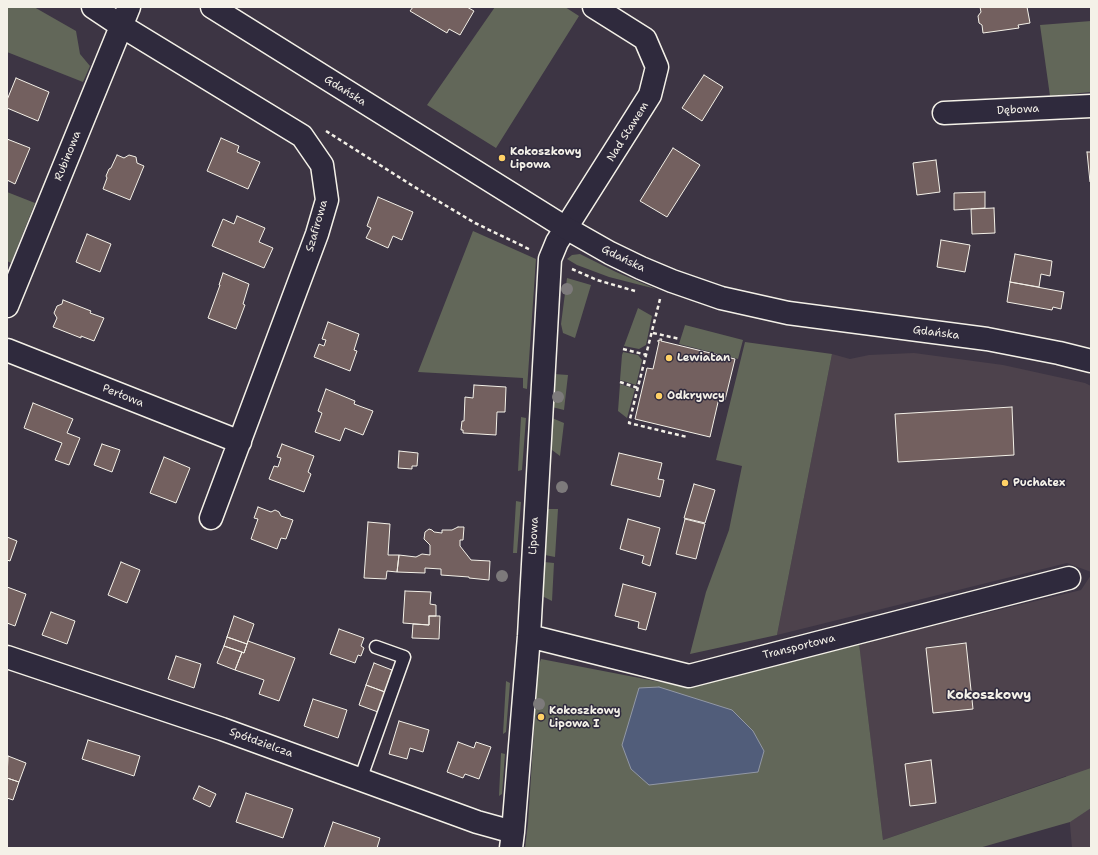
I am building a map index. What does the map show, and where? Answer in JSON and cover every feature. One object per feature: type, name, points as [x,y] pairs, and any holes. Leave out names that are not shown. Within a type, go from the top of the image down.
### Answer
[{"type":"street","points":[[93,7],[125,16]]},
{"type":"street","name":"Gdańska","points":[[212,7],[566,228],[610,253],[647,271],[694,288],[750,305],[826,319],[1002,342],[1091,360]]},
{"type":"street","name":"Nad Stawem","points":[[566,228],[650,95],[657,67],[645,39],[594,7]]},
{"type":"street","name":"Rubinowa","points":[[7,306],[125,16]]},
{"type":"street","name":"Szafirowa","points":[[125,16],[302,136],[322,165],[327,200],[318,234],[211,518]]},
{"type":"street","name":"Dębowa","points":[[944,113],[1091,106]]},
{"type":"street","name":"Lipowa","points":[[512,840],[529,636],[550,259],[557,242],[566,228]]},
{"type":"street","name":"Perłowa","points":[[7,350],[240,442]]},
{"type":"street","name":"Transportowa","points":[[529,636],[689,676],[1069,578]]},
{"type":"street","name":"Spółdzielcza","points":[[7,657],[222,729],[477,822],[512,840]]},
{"type":"lane","points":[[360,780],[404,657],[376,647]]},
{"type":"path","points":[[413,186],[475,223],[538,253]]},
{"type":"path","points":[[660,299],[653,333],[629,423],[687,437]]},
{"type":"path","points":[[653,333],[680,339]]},
{"type":"path","points":[[623,349],[647,355]]},
{"type":"path","points":[[620,382],[638,388]]},
{"type":"shaded area","points":[[914,353],[1003,365],[1085,383],[1091,386],[1091,572],[1067,563],[777,635],[832,354],[850,359],[869,355]]},
{"type":"shaded area","points":[[1091,575],[1091,848],[1072,848],[1066,776],[883,840],[859,644],[1081,590]]},
{"type":"green space","points":[[7,7],[34,7],[76,31],[80,54],[90,66],[83,82],[7,52]]},
{"type":"green space","points":[[495,7],[565,7],[579,16],[496,148],[427,105]]},
{"type":"green space","points":[[1091,21],[1091,92],[1050,96],[1040,25]]},
{"type":"green space","points":[[7,192],[35,203],[11,263],[7,261]]},
{"type":"green space","points":[[473,231],[536,259],[527,389],[523,388],[523,378],[418,372]]},
{"type":"green space","points":[[580,254],[616,272],[656,289],[609,277],[577,265],[567,259],[572,255]]},
{"type":"green space","points":[[567,278],[591,285],[575,338],[563,333],[561,324]]},
{"type":"green space","points":[[638,308],[652,316],[646,345],[639,349],[624,346]]},
{"type":"green space","points":[[685,325],[743,340],[738,359],[679,344]]},
{"type":"green space","points":[[745,342],[832,354],[777,635],[690,654],[706,592],[729,530],[742,466],[716,460]]},
{"type":"green space","points":[[623,352],[638,355],[642,360],[636,385],[620,380]]},
{"type":"green space","points":[[554,374],[568,375],[564,410],[552,407]]},
{"type":"green space","points":[[620,384],[635,389],[627,418],[618,411]]},
{"type":"green space","points":[[521,417],[526,418],[522,470],[518,471]]},
{"type":"green space","points":[[552,418],[564,423],[560,456],[552,450]]},
{"type":"green space","points":[[516,501],[521,502],[517,553],[513,553]]},
{"type":"green space","points":[[548,509],[558,509],[555,557],[545,555]]},
{"type":"green space","points":[[544,562],[554,563],[552,601],[542,596]]},
{"type":"green space","points":[[859,643],[883,840],[1091,768],[1091,808],[1070,822],[979,848],[525,848],[538,668],[541,659],[681,686]]},
{"type":"green space","points":[[506,681],[510,683],[506,732],[503,734]]},
{"type":"green space","points":[[501,753],[505,754],[502,794],[499,796]]},
{"type":"water","points":[[659,687],[732,710],[753,731],[764,751],[758,772],[649,785],[631,769],[622,745],[639,688]]},
{"type":"building","points":[[413,7],[467,7],[474,11],[460,35],[449,29],[447,33],[410,11]]},
{"type":"building","points":[[980,7],[1027,7],[1030,23],[1018,25],[1019,28],[983,33],[982,25],[979,23],[978,16],[981,12]]},
{"type":"building","points":[[704,75],[723,87],[702,121],[682,108]]},
{"type":"building","points":[[16,78],[49,92],[38,121],[7,108],[7,100]]},
{"type":"building","points":[[221,138],[239,146],[237,152],[260,162],[248,189],[207,171]]},
{"type":"building","points":[[7,139],[30,148],[15,184],[7,180]]},
{"type":"building","points":[[673,148],[700,165],[667,217],[640,201]]},
{"type":"building","points":[[1087,152],[1091,152],[1091,182],[1090,182]]},
{"type":"building","points":[[117,155],[124,158],[129,155],[136,157],[137,163],[144,166],[130,200],[103,189],[107,178],[106,176]]},
{"type":"building","points":[[936,160],[940,192],[917,195],[913,163]]},
{"type":"building","points":[[985,192],[985,208],[954,210],[954,193]]},
{"type":"building","points":[[378,197],[413,212],[402,240],[393,236],[388,248],[366,238],[371,228],[367,226]]},
{"type":"building","points":[[994,208],[995,233],[972,234],[971,209]]},
{"type":"building","points":[[237,216],[265,228],[259,242],[273,248],[264,268],[212,246],[223,219],[234,224]]},
{"type":"building","points":[[87,234],[111,244],[100,272],[76,262]]},
{"type":"building","points":[[941,240],[970,245],[965,272],[937,267]]},
{"type":"building","points":[[1015,254],[1052,261],[1050,276],[1041,274],[1039,287],[1010,282]]},
{"type":"building","points":[[223,273],[249,284],[243,304],[245,305],[236,329],[208,318]]},
{"type":"building","points":[[1010,282],[1064,292],[1061,309],[1053,307],[1052,310],[1007,302]]},
{"type":"building","points":[[63,300],[104,318],[94,341],[81,336],[81,338],[53,327],[57,318],[54,313],[57,306],[62,304]]},
{"type":"building","points":[[328,322],[359,334],[354,350],[357,351],[350,371],[314,357],[319,344],[324,346],[326,340],[322,339]]},
{"type":"building","points":[[660,339],[662,339],[661,341],[735,359],[725,400],[719,398],[710,437],[635,419],[647,368],[653,369],[659,342],[658,340],[660,341]]},
{"type":"building","points":[[474,385],[506,387],[505,412],[497,412],[496,435],[463,433],[463,430],[461,430],[462,421],[464,421],[465,397],[473,398]]},
{"type":"building","points":[[326,389],[355,401],[354,404],[373,411],[363,435],[345,428],[340,441],[315,432],[322,413],[318,411]]},
{"type":"building","points":[[33,403],[73,419],[67,433],[80,438],[69,465],[55,460],[62,443],[24,428]]},
{"type":"building","points":[[1012,407],[1014,455],[898,462],[895,414]]},
{"type":"building","points":[[102,444],[120,450],[112,472],[94,465]]},
{"type":"building","points":[[282,444],[314,456],[308,472],[311,474],[304,492],[269,479],[274,466],[278,467],[281,458],[277,457]]},
{"type":"building","points":[[399,451],[418,453],[417,466],[412,466],[412,469],[398,468]]},
{"type":"building","points":[[619,453],[662,463],[658,479],[664,480],[660,497],[611,485]]},
{"type":"building","points":[[164,457],[190,468],[176,503],[150,493]]},
{"type":"building","points":[[694,484],[715,490],[705,523],[684,518]]},
{"type":"building","points":[[258,507],[271,512],[275,510],[279,512],[281,516],[293,520],[286,539],[281,538],[277,549],[251,539],[258,519],[254,518]]},
{"type":"building","points":[[628,519],[660,528],[650,566],[642,563],[644,556],[620,549]]},
{"type":"building","points":[[685,519],[705,524],[696,559],[676,554]]},
{"type":"building","points":[[368,522],[390,524],[388,555],[399,555],[397,572],[387,571],[386,579],[364,578]]},
{"type":"building","points":[[458,527],[464,527],[463,540],[460,540],[460,546],[471,560],[490,561],[489,580],[441,575],[441,569],[425,568],[425,573],[397,572],[399,555],[416,557],[422,554],[430,555],[430,545],[424,539],[425,532],[429,529],[434,532],[442,533],[442,530],[452,530]]},
{"type":"building","points":[[7,537],[17,541],[10,561],[7,560]]},
{"type":"building","points":[[121,562],[140,570],[127,603],[108,595]]},
{"type":"building","points":[[623,584],[656,593],[646,630],[638,628],[639,622],[615,616]]},
{"type":"building","points":[[7,587],[26,594],[15,626],[7,623]]},
{"type":"building","points":[[405,591],[431,592],[430,604],[436,605],[436,616],[429,616],[429,625],[403,623]]},
{"type":"building","points":[[51,612],[75,621],[67,644],[42,635]]},
{"type":"building","points":[[234,616],[254,624],[247,644],[227,637]]},
{"type":"building","points":[[429,616],[440,616],[439,639],[412,638],[413,624],[429,625]]},
{"type":"building","points":[[339,629],[364,638],[361,646],[364,648],[361,656],[358,655],[355,663],[330,654]]},
{"type":"building","points":[[227,637],[247,644],[244,653],[224,646]]},
{"type":"building","points":[[248,641],[295,658],[279,701],[259,694],[264,680],[235,670],[242,652],[244,653]]},
{"type":"building","points":[[966,643],[973,709],[933,713],[926,648]]},
{"type":"building","points":[[224,646],[242,652],[235,670],[217,663]]},
{"type":"building","points":[[176,656],[201,664],[194,688],[168,679]]},
{"type":"building","points":[[374,663],[392,670],[385,692],[366,685]]},
{"type":"building","points":[[366,685],[385,692],[378,712],[359,705]]},
{"type":"building","points":[[313,699],[347,710],[338,738],[304,726]]},
{"type":"building","points":[[399,721],[429,730],[423,752],[410,748],[407,759],[389,754]]},
{"type":"building","points":[[88,740],[140,756],[134,776],[82,759]]},
{"type":"building","points":[[458,742],[474,748],[476,742],[491,747],[479,779],[465,774],[463,778],[447,772]]},
{"type":"building","points":[[8,756],[26,763],[19,782],[7,778]]},
{"type":"building","points":[[931,760],[936,803],[910,806],[905,764]]},
{"type":"building","points":[[7,778],[19,782],[13,800],[7,798]]},
{"type":"building","points":[[199,786],[216,794],[210,807],[193,799]]},
{"type":"building","points":[[246,793],[293,809],[283,838],[236,822]]},
{"type":"building","points":[[333,822],[380,838],[377,848],[324,848]]},
{"type":"place","name":"Kokoszkowy Lipowa","points":[[502,158]]},
{"type":"place","name":"Lewiatan","points":[[669,358]]},
{"type":"place","name":"Odkrywcy","points":[[659,396]]},
{"type":"place","name":"Puchatex","points":[[1005,483]]},
{"type":"place","name":"Kokoszkowy Lipowa I","points":[[541,717]]},
{"type":"district","name":"Kokoszkowy","points":[[989,696]]}]
